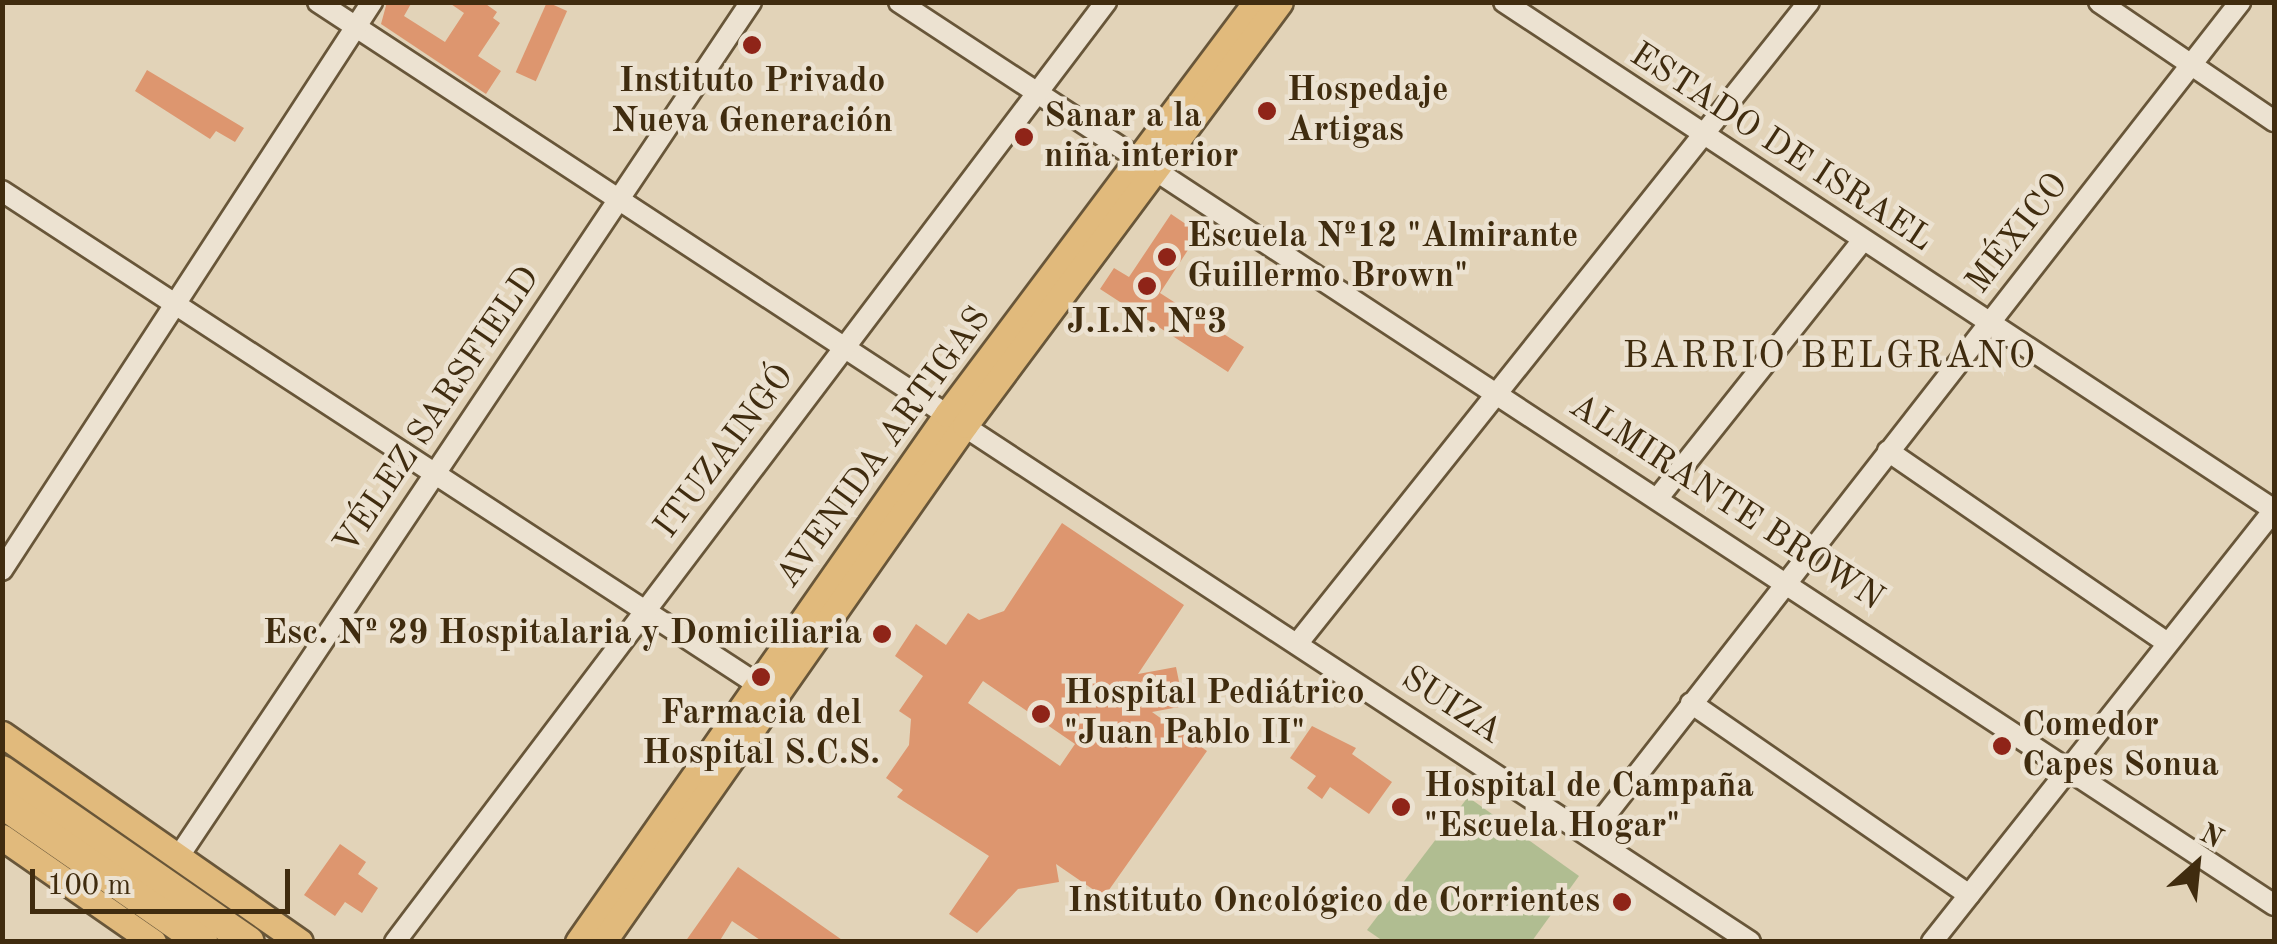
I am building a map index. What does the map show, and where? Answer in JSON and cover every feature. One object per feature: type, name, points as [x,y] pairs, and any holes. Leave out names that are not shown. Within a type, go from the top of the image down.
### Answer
[{"type":"highway","points":[[2,750],[139,914]]},
{"type":"highway","points":[[2,771],[139,914]]},
{"type":"highway","points":[[2,803],[139,914],[248,942]]},
{"type":"highway","points":[[2,816],[139,914],[202,942]]},
{"type":"main road","name":"AVENIDA ARTIGAS","points":[[1149,163],[1256,2]]},
{"type":"main road","name":"AVENIDA ARTIGAS","points":[[578,942],[757,684],[1149,163],[1280,2]]},
{"type":"main road","name":"AVENIDA ARTIGAS","points":[[604,942],[956,419]]},
{"type":"main road","points":[[2,734],[300,942]]},
{"type":"main road","points":[[2,837],[139,914],[153,942]]},
{"type":"street","name":"SUIZA","points":[[318,2],[1750,942]]},
{"type":"street","points":[[2,570],[177,307],[372,2]]},
{"type":"street","name":"VÉLEZ SARSFIELD","points":[[179,856],[751,2]]},
{"type":"street","name":"ALMIRANTE BROWN","points":[[899,2],[2070,766],[2274,905]]},
{"type":"street","name":"ITUZAINGÓ","points":[[395,942],[1106,2]]},
{"type":"street","name":"ESTADO DE ISRAEL","points":[[1504,2],[1862,242],[2274,510]]},
{"type":"street","points":[[1297,644],[1705,138],[1809,2]]},
{"type":"street","points":[[2099,2],[2274,121]]},
{"type":"street","name":"MÉXICO","points":[[1590,836],[2240,2]]},
{"type":"street","points":[[2,191],[757,684]]},
{"type":"street","points":[[1657,498],[1862,242]]},
{"type":"street","points":[[1888,451],[2168,644]]},
{"type":"street","points":[[1932,942],[2274,510]]},
{"type":"street","points":[[1691,703],[1969,895]]},
{"type":"green space","points":[[1468,797],[1579,876],[1532,941],[1383,941],[1367,930]]},
{"type":"building","points":[[387,2],[412,2],[404,16],[445,42],[464,13],[448,2],[483,2],[497,12],[493,18],[500,23],[478,56],[501,71],[486,94],[381,24]]},
{"type":"building","points":[[547,2],[567,11],[536,81],[516,72]]},
{"type":"building","points":[[147,70],[244,128],[235,142],[216,131],[210,139],[135,91]]},
{"type":"building","points":[[1171,214],[1199,233],[1160,293],[1244,347],[1228,372],[1100,289],[1114,268],[1129,277]]},
{"type":"building","name":"Hospital Pediátrico \"Juan Pablo II\"","points":[[1062,523],[1184,605],[1138,674],[1176,667],[1184,706],[1152,712],[1207,751],[1104,897],[1056,864],[1059,882],[1018,889],[977,933],[949,914],[989,856],[897,797],[903,790],[886,778],[909,745],[911,719],[899,711],[923,676],[895,656],[916,624],[946,645],[968,613],[979,620],[1004,611]],"holes":[[[983,681],[1075,744],[1060,766],[968,703]]]},
{"type":"building","points":[[1312,726],[1356,748],[1352,754],[1392,782],[1369,814],[1330,787],[1322,799],[1307,788],[1316,776],[1290,758]]},
{"type":"building","points":[[340,844],[366,862],[358,874],[378,888],[362,913],[345,902],[335,916],[304,895]]},
{"type":"building","points":[[738,867],[845,942],[763,942],[732,921],[719,942],[685,942]]},
{"type":"place","name":"Instituto Privado Nueva Generación","points":[[752,45]]},
{"type":"place","name":"Hospedaje Artigas","points":[[1267,111]]},
{"type":"place","name":"Sanar a la niña interior","points":[[1024,137]]},
{"type":"place","name":"Escuela Nº12 \"Almirante Guillermo Brown\"","points":[[1167,257]]},
{"type":"place","name":"J.I.N. Nº3","points":[[1147,286]]},
{"type":"place","name":"Esc. Nº 29 Hospitalaria y Domiciliaria","points":[[882,634]]},
{"type":"place","name":"Farmacia del Hospital S.C.S.","points":[[761,677]]},
{"type":"place","name":"Hospital Pediátrico \"Juan Pablo II\"","points":[[1041,714]]},
{"type":"place","name":"Comedor Capes Sonua","points":[[2002,746]]},
{"type":"place","name":"Hospital de Campaña \"Escuela Hogar\"","points":[[1401,807]]},
{"type":"place","name":"Instituto Oncológico de Corrientes","points":[[1622,902]]},
{"type":"district","name":"BARRIO BELGRANO","points":[[1830,358]]}]
